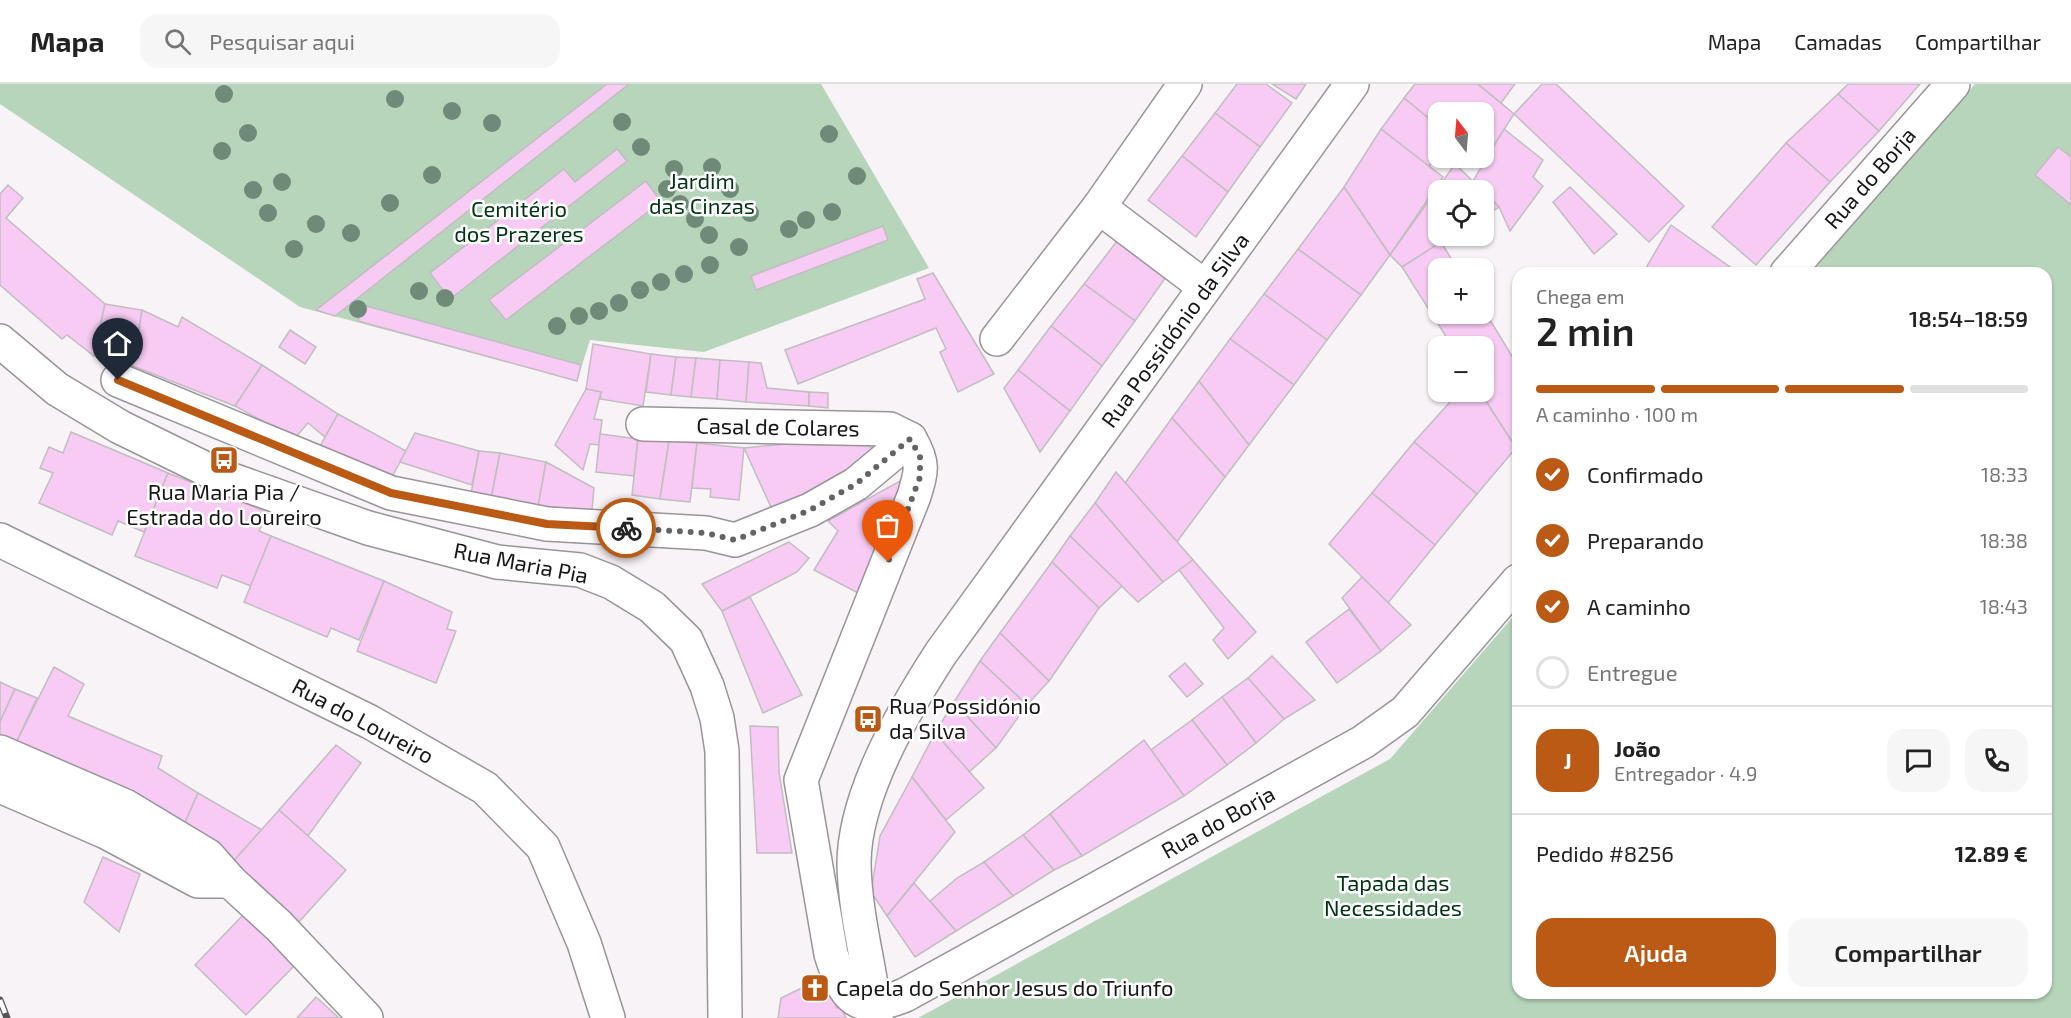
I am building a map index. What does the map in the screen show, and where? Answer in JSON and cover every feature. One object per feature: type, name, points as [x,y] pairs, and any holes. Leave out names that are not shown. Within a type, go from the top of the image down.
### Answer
[{"type":"street","points":[[997,339],[1099,207],[1185,84]]},
{"type":"street","name":"Rua Possidónio da Silva","points":[[875,1011],[857,911],[854,861],[864,804],[879,765],[898,726],[941,653],[1352,84]]},
{"type":"street","name":"Rua do Borja","points":[[1792,267],[1953,84]]},
{"type":"street","points":[[1099,207],[1205,287]]},
{"type":"street","name":"Rua Maria Pia","points":[[0,341],[57,389],[120,427],[218,475],[379,531],[497,562],[580,570],[611,582],[652,607],[686,640],[707,686],[717,718],[722,751],[725,1018]]},
{"type":"street","points":[[118,380],[391,493],[547,524],[706,533],[735,540],[810,510],[856,484],[910,439],[920,456],[920,477],[914,496],[801,780],[831,954],[839,978],[847,992],[875,1011]]},
{"type":"street","name":"Casal de Colares","points":[[643,424],[890,429],[910,439]]},
{"type":"street","name":"Rua do Loureiro","points":[[0,540],[370,722],[485,788],[543,847],[584,943],[608,1018]]},
{"type":"street","name":"Rua do Borja","points":[[875,1011],[889,1001],[905,995],[1363,742],[1405,712],[1512,588]]},
{"type":"street","points":[[0,752],[125,806],[208,856],[230,881],[279,926],[366,1018]]},
{"type":"street","points":[[0,786],[106,832],[198,881],[230,881]]},
{"type":"green space","name":"Cemitério dos Prazeres","points":[[0,84],[821,84],[929,268],[704,352],[590,340],[577,381],[300,307],[0,104]]},
{"type":"green space","name":"Tapada das Necessidades","points":[[1975,84],[2071,84],[2071,1018],[918,1018],[1390,759],[1512,618],[1512,999],[2052,999],[2052,267],[1816,267]]},
{"type":"building","points":[[607,84],[629,84],[335,316],[316,310]]},
{"type":"building","points":[[1237,84],[1266,84],[1292,103],[1260,147],[1215,113]]},
{"type":"building","points":[[1272,84],[1306,84],[1296,99]]},
{"type":"building","points":[[1415,84],[1478,84],[1514,114],[1494,145],[1494,102],[1428,102],[1428,118],[1404,98]]},
{"type":"building","points":[[1478,84],[1515,84],[1501,103]]},
{"type":"building","points":[[1542,84],[1556,84],[1684,206],[1649,242],[1514,114]]},
{"type":"building","points":[[1848,84],[1920,84],[1879,131],[1838,94]]},
{"type":"building","points":[[1838,94],[1879,131],[1830,182],[1786,143]]},
{"type":"building","points":[[1404,98],[1428,118],[1428,166],[1381,129]]},
{"type":"building","points":[[1215,113],[1260,147],[1228,192],[1182,156]]},
{"type":"building","points":[[1381,129],[1428,165],[1428,168],[1443,177],[1441,180],[1428,180],[1428,199],[1390,255],[1344,187]]},
{"type":"building","points":[[1504,129],[1543,160],[1533,177],[1543,186],[1510,231],[1499,207],[1494,202],[1494,180],[1474,180],[1481,168],[1494,168],[1494,146]]},
{"type":"building","points":[[1786,143],[1830,182],[1756,265],[1712,227]]},
{"type":"building","points":[[2058,147],[2071,157],[2071,205],[2035,175]]},
{"type":"building","points":[[617,149],[627,161],[450,299],[430,273],[564,169],[575,182]]},
{"type":"building","points":[[1182,156],[1228,192],[1196,237],[1148,200]]},
{"type":"building","points":[[1452,168],[1459,168],[1472,180],[1444,180]]},
{"type":"building","points":[[646,181],[661,202],[506,320],[489,300]]},
{"type":"building","points":[[8,185],[23,198],[6,218],[105,304],[94,356],[67,335],[62,339],[0,285],[0,194]]},
{"type":"building","points":[[1344,187],[1390,255],[1361,295],[1298,249]]},
{"type":"building","points":[[1570,187],[1617,234],[1594,254],[1553,202]]},
{"type":"building","points":[[1428,202],[1428,246],[1436,246],[1402,267],[1390,255]]},
{"type":"building","points":[[1671,225],[1730,267],[1646,267]]},
{"type":"building","points":[[883,226],[888,240],[756,290],[751,276]]},
{"type":"building","points":[[1117,241],[1166,277],[1135,321],[1084,284]]},
{"type":"building","points":[[1435,246],[1443,246],[1451,258],[1428,258],[1428,308],[1402,267]]},
{"type":"building","points":[[1298,249],[1361,295],[1327,340],[1264,294]]},
{"type":"building","points":[[933,273],[994,374],[958,392],[940,352],[946,349],[936,328],[798,384],[785,350],[925,299],[917,279]]},
{"type":"building","points":[[1084,284],[1135,321],[1102,366],[1051,326]]},
{"type":"building","points":[[1264,294],[1327,340],[1294,385],[1230,339]]},
{"type":"building","points":[[105,304],[142,310],[133,366],[94,356]]},
{"type":"building","points":[[363,305],[581,365],[577,381],[358,321]]},
{"type":"building","points":[[142,310],[178,327],[182,317],[262,365],[235,406],[133,366]]},
{"type":"building","points":[[1438,324],[1492,324],[1512,356],[1512,442],[1486,402],[1494,402],[1494,336],[1446,336]]},
{"type":"building","points":[[1051,326],[1102,366],[1070,411],[1018,370]]},
{"type":"building","points":[[290,330],[316,347],[305,364],[279,347]]},
{"type":"building","points":[[1230,339],[1294,385],[1249,445],[1199,381]]},
{"type":"building","points":[[593,344],[651,354],[643,406],[600,399],[601,392],[586,389]]},
{"type":"building","points":[[651,354],[676,357],[671,395],[646,392]]},
{"type":"building","points":[[676,357],[696,358],[691,397],[671,395]]},
{"type":"building","points":[[696,358],[720,360],[717,399],[691,397]]},
{"type":"building","points":[[720,360],[749,362],[746,402],[717,399]]},
{"type":"building","points":[[749,362],[761,363],[767,388],[809,392],[809,406],[746,402]]},
{"type":"building","points":[[262,365],[338,414],[325,437],[308,423],[294,439],[235,406]]},
{"type":"building","points":[[1018,370],[1070,411],[1040,452],[1004,388]]},
{"type":"building","points":[[1199,381],[1249,445],[1225,477],[1172,418]]},
{"type":"building","points":[[586,389],[601,392],[594,419],[602,420],[599,445],[590,444],[583,470],[555,445]]},
{"type":"building","points":[[809,392],[828,393],[828,408],[809,406]]},
{"type":"building","points":[[1450,402],[1486,402],[1512,442],[1512,453],[1477,494],[1414,442]]},
{"type":"building","points":[[338,414],[406,451],[387,486],[319,448]]},
{"type":"building","points":[[1172,418],[1225,477],[1176,543],[1125,483]]},
{"type":"building","points":[[71,432],[168,473],[144,532],[118,521],[112,535],[39,503],[53,473],[40,468],[49,447],[63,453]]},
{"type":"building","points":[[415,433],[479,451],[472,485],[400,462]]},
{"type":"building","points":[[600,434],[638,439],[634,476],[596,472]]},
{"type":"building","points":[[847,438],[873,448],[807,503],[775,516],[744,448]]},
{"type":"building","points":[[638,439],[669,441],[660,499],[632,495]]},
{"type":"building","points":[[669,441],[697,443],[690,502],[660,499]]},
{"type":"building","points":[[1414,442],[1477,494],[1435,545],[1372,493]]},
{"type":"building","points":[[697,443],[744,448],[739,500],[710,497],[711,489],[692,488]]},
{"type":"building","points":[[479,451],[500,453],[490,504],[470,499]]},
{"type":"building","points":[[500,453],[546,462],[537,513],[490,504]]},
{"type":"building","points":[[546,462],[594,488],[591,521],[537,513]]},
{"type":"building","points":[[1116,472],[1193,560],[1163,582],[1095,503]]},
{"type":"building","points":[[168,473],[267,512],[259,531],[271,536],[251,586],[222,575],[217,588],[135,556]]},
{"type":"building","points":[[900,481],[905,492],[860,594],[814,570],[838,531],[828,521]]},
{"type":"building","points":[[1372,493],[1435,545],[1388,603],[1329,544]]},
{"type":"building","points":[[1095,503],[1163,582],[1138,602],[1070,536]]},
{"type":"building","points":[[271,536],[384,581],[359,640],[331,628],[327,637],[244,602]]},
{"type":"building","points":[[1070,536],[1122,586],[1099,608],[1052,562]]},
{"type":"building","points":[[789,542],[809,558],[797,572],[722,611],[702,584]]},
{"type":"building","points":[[1193,560],[1256,632],[1228,659],[1213,640],[1224,628],[1179,570]]},
{"type":"building","points":[[1052,562],[1099,608],[1049,681],[1000,633]]},
{"type":"building","points":[[1362,577],[1411,625],[1381,651],[1342,598]]},
{"type":"building","points":[[384,581],[452,612],[447,629],[456,631],[436,683],[357,651]]},
{"type":"building","points":[[750,597],[802,695],[763,713],[722,611]]},
{"type":"building","points":[[1349,609],[1381,651],[1337,683],[1306,642]]},
{"type":"building","points":[[1000,633],[1049,681],[1027,705],[980,661]]},
{"type":"building","points":[[1272,656],[1315,700],[1284,719],[1248,678]]},
{"type":"building","points":[[980,661],[1027,705],[996,748],[954,702]]},
{"type":"building","points":[[1185,663],[1203,684],[1187,697],[1169,676]]},
{"type":"building","points":[[54,667],[84,684],[68,716],[162,756],[158,768],[198,793],[183,827],[13,749]]},
{"type":"building","points":[[1248,678],[1284,719],[1256,743],[1222,697]]},
{"type":"building","points":[[0,682],[15,689],[0,722]]},
{"type":"building","points":[[15,689],[37,698],[13,749],[0,743],[0,722]]},
{"type":"building","points":[[1222,697],[1256,743],[1227,765],[1192,720]]},
{"type":"building","points":[[954,702],[996,748],[969,772],[935,733]]},
{"type":"building","points":[[1192,720],[1227,765],[1184,796],[1151,750]]},
{"type":"building","points":[[750,726],[778,727],[779,772],[792,853],[757,853]]},
{"type":"building","points":[[935,733],[984,788],[946,820],[912,777]]},
{"type":"building","points":[[1144,740],[1184,796],[1082,856],[1050,814]]},
{"type":"building","points":[[336,745],[361,763],[308,836],[279,810]]},
{"type":"building","points":[[912,777],[955,832],[887,916],[871,892],[880,836]]},
{"type":"building","points":[[198,793],[262,830],[231,864],[183,827]]},
{"type":"building","points":[[279,810],[346,870],[298,923],[231,864]]},
{"type":"building","points":[[1050,814],[1082,856],[1054,870],[1023,835]]},
{"type":"building","points":[[1023,835],[1054,870],[1013,896],[984,862]]},
{"type":"building","points":[[103,857],[140,874],[119,932],[84,902]]},
{"type":"building","points":[[984,862],[1013,896],[956,931],[930,901],[957,878]]},
{"type":"building","points":[[914,883],[956,931],[915,957],[887,916]]},
{"type":"building","points":[[243,915],[295,965],[246,1015],[195,965]]},
{"type":"building","name":"Capela do Senhor Jesus do Triunfo","points":[[824,977],[837,1008],[841,1006],[846,1018],[778,1018],[781,998]]},
{"type":"building","points":[[316,997],[339,1018],[297,1018]]},
{"type":"railway","points":[[0,1000],[7,1018]]},
{"type":"way so far","points":[[626,528],[706,533],[735,540],[810,510],[856,484],[910,439],[920,456],[920,477],[888,562]]},
{"type":"place","name":"Rua Maria Pia / Estrada do Loureiro","points":[[224,460]]},
{"type":"place","name":"Rua Possidónio da Silva","points":[[868,719]]},
{"type":"place","name":"Capela do Senhor Jesus do Triunfo","points":[[815,988]]},
{"type":"route","points":[[118,380],[391,493],[547,524],[626,528]]},
{"type":"park label","name":"Jardim das Cinzas","points":[[702,194]]}]
